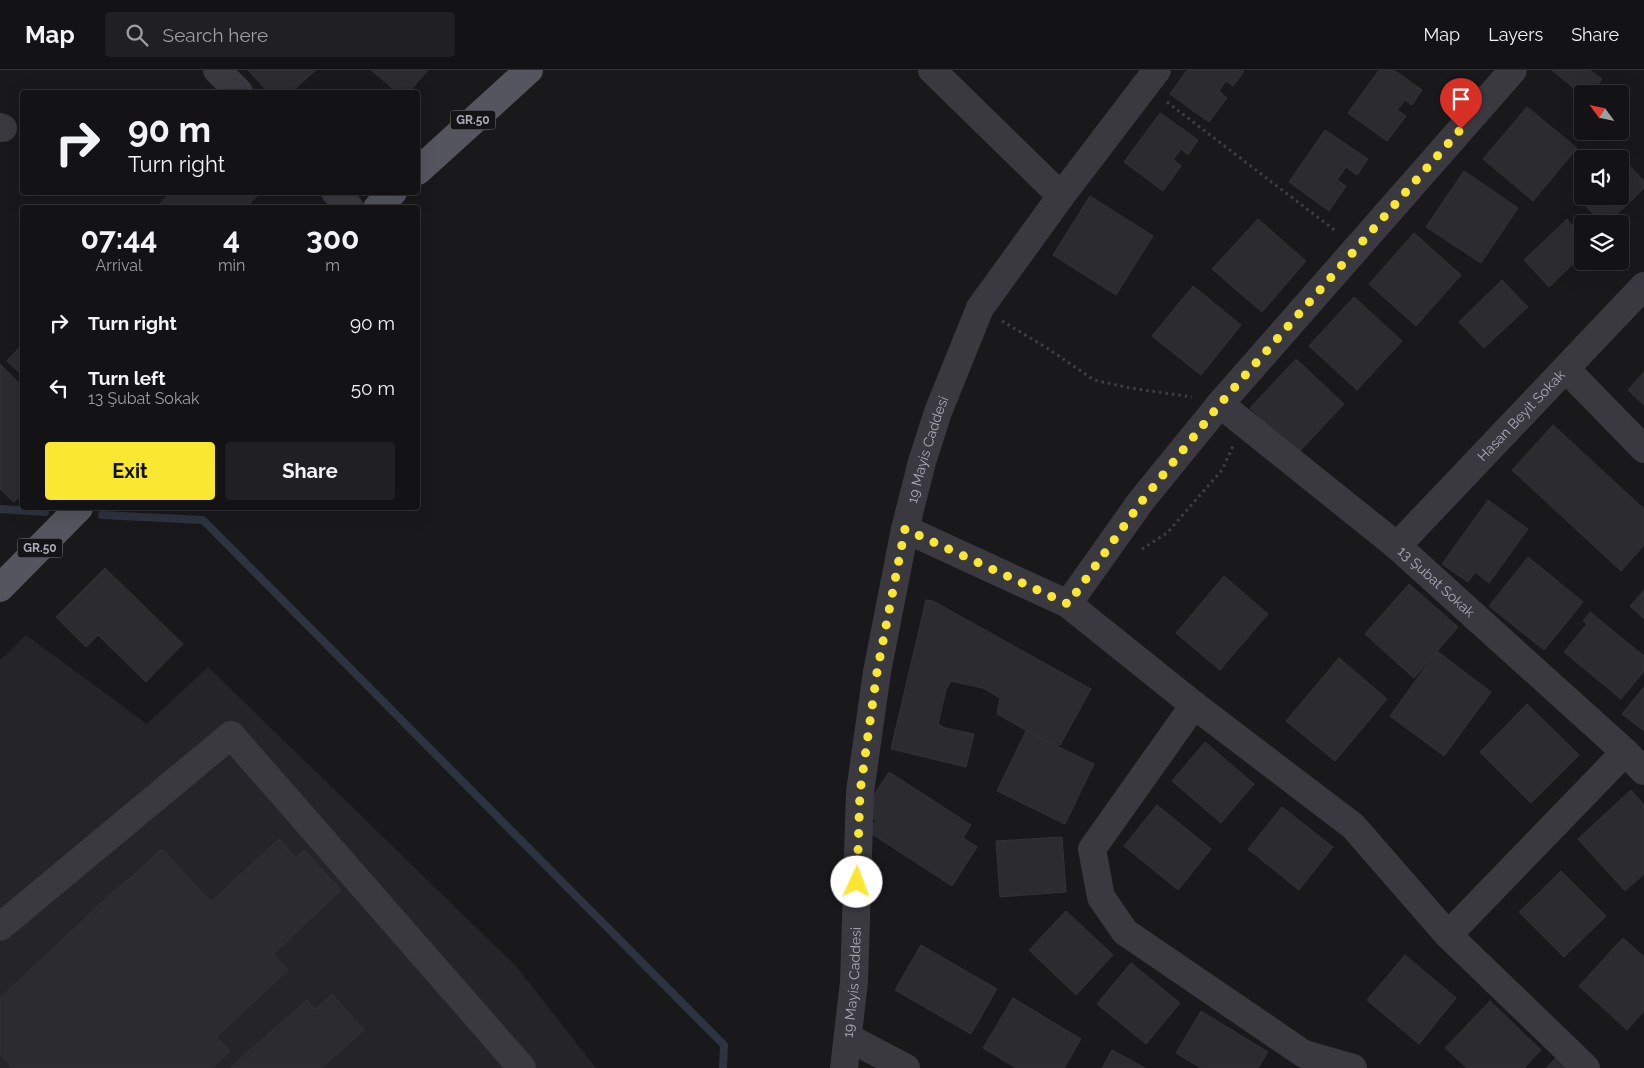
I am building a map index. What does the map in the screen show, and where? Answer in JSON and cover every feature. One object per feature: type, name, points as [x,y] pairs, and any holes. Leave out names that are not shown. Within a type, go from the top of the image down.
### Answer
[{"type":"main road","name":"GR.50","points":[[420,169],[529,70]]},
{"type":"main road","points":[[380,205],[390,195]]},
{"type":"main road","name":"GR.50","points":[[0,588],[77,510]]},
{"type":"street","points":[[217,70],[237,90]]},
{"type":"street","points":[[932,70],[1061,196]]},
{"type":"street","points":[[1068,604],[1142,501],[1220,404],[1513,70]]},
{"type":"street","name":"19 Mayis Caddesi","points":[[844,1068],[849,1038],[854,982],[860,792],[877,672],[905,529],[922,462],[938,412],[980,308],[1061,196],[1151,78]]},
{"type":"street","points":[[338,195],[347,205]]},
{"type":"street","name":"Hasan Beyit Sokak","points":[[1397,546],[1644,286]]},
{"type":"street","points":[[1566,369],[1644,449]]},
{"type":"street","name":"13 Şubat Sokak","points":[[1220,404],[1397,546],[1644,771]]},
{"type":"street","points":[[905,529],[1068,604],[1194,705],[1353,826],[1448,935],[1586,1068]]},
{"type":"street","points":[[1194,705],[1092,849],[1101,897],[1125,932],[1304,1054],[1353,1068]]},
{"type":"street","points":[[0,927],[231,735],[515,1065]]},
{"type":"street","points":[[1448,935],[1625,752]]},
{"type":"street","points":[[849,1038],[906,1068]]},
{"type":"path","points":[[1151,78],[1357,248]]},
{"type":"path","points":[[980,308],[1047,348],[1094,380],[1220,404]]},
{"type":"path","points":[[1105,552],[1136,553],[1167,533],[1222,470],[1243,423]]},
{"type":"shaded area","points":[[26,635],[147,724],[208,667],[516,966],[596,1068],[0,1068],[0,660]]},
{"type":"building","points":[[248,70],[316,70],[293,90],[266,90]]},
{"type":"building","points":[[371,70],[428,70],[411,90],[395,90]]},
{"type":"building","points":[[1187,70],[1244,71],[1233,86],[1226,81],[1219,91],[1227,98],[1209,122],[1170,94]]},
{"type":"building","points":[[1379,70],[1394,70],[1422,90],[1412,105],[1405,100],[1397,110],[1406,116],[1387,141],[1348,113]]},
{"type":"building","points":[[1552,70],[1590,70],[1602,79],[1597,85],[1574,85],[1574,88]]},
{"type":"building","points":[[1527,107],[1577,148],[1533,201],[1483,159]]},
{"type":"building","points":[[1160,113],[1198,140],[1188,155],[1181,149],[1173,160],[1181,166],[1163,191],[1124,162]]},
{"type":"building","points":[[1325,130],[1368,159],[1357,175],[1346,167],[1337,180],[1346,186],[1329,211],[1289,182]]},
{"type":"building","points":[[1629,165],[1644,181],[1644,188],[1629,203]]},
{"type":"building","points":[[1464,171],[1518,208],[1481,263],[1426,227]]},
{"type":"building","points":[[168,195],[258,195],[249,205],[159,205]]},
{"type":"building","points":[[1090,196],[1153,236],[1116,295],[1053,255]]},
{"type":"building","points":[[1585,205],[1627,205],[1616,215],[1594,215]]},
{"type":"building","points":[[1258,219],[1306,261],[1262,312],[1212,269]]},
{"type":"building","points":[[1567,219],[1574,227],[1574,263],[1549,287],[1524,260]]},
{"type":"building","points":[[1414,233],[1461,275],[1416,326],[1369,284]]},
{"type":"building","points":[[1502,280],[1528,307],[1484,348],[1459,322]]},
{"type":"building","points":[[1193,286],[1241,325],[1201,375],[1152,336]]},
{"type":"building","points":[[1354,297],[1402,341],[1357,390],[1309,346]]},
{"type":"building","points":[[20,346],[20,373],[7,361]]},
{"type":"building","points":[[1296,359],[1344,404],[1298,453],[1250,408]]},
{"type":"building","points":[[0,364],[20,384],[20,496],[14,502],[0,489]]},
{"type":"building","points":[[1644,372],[1644,405],[1628,390]]},
{"type":"building","points":[[1553,425],[1644,509],[1644,545],[1621,571],[1512,470]]},
{"type":"building","points":[[1488,500],[1528,529],[1489,583],[1475,572],[1468,582],[1442,564]]},
{"type":"building","points":[[1528,557],[1583,602],[1544,650],[1489,606]]},
{"type":"building","points":[[105,568],[183,644],[146,682],[98,635],[86,647],[56,617]]},
{"type":"building","points":[[1224,576],[1268,614],[1220,670],[1176,633]]},
{"type":"building","points":[[1409,584],[1458,627],[1414,678],[1365,634]]},
{"type":"building","points":[[1644,590],[1644,619],[1630,606]]},
{"type":"building","points":[[926,600],[933,601],[1091,689],[1060,745],[1047,742],[997,714],[1000,698],[983,688],[951,681],[946,690],[938,724],[945,728],[974,734],[966,767],[891,749]]},
{"type":"building","points":[[1590,612],[1644,656],[1644,671],[1621,699],[1564,652],[1587,624],[1583,621]]},
{"type":"building","points":[[1437,651],[1491,692],[1444,756],[1390,716]]},
{"type":"building","points":[[1339,658],[1387,699],[1335,761],[1286,721]]},
{"type":"building","points":[[1644,687],[1644,731],[1622,714]]},
{"type":"building","points":[[1527,704],[1579,755],[1531,803],[1480,752]]},
{"type":"building","points":[[1026,731],[1094,764],[1065,824],[997,791]]},
{"type":"building","points":[[1205,742],[1254,784],[1221,823],[1172,781]]},
{"type":"building","points":[[889,772],[971,825],[963,838],[977,847],[952,886],[869,832],[876,820],[863,812]]},
{"type":"building","points":[[1631,790],[1644,805],[1644,874],[1625,891],[1578,839]]},
{"type":"building","points":[[1157,805],[1211,849],[1178,890],[1124,846]]},
{"type":"building","points":[[1282,807],[1333,847],[1299,890],[1248,849]]},
{"type":"building","points":[[1062,837],[1066,892],[1000,897],[996,841]]},
{"type":"building","points":[[279,839],[296,858],[304,850],[341,890],[273,954],[288,970],[216,1037],[230,1051],[212,1068],[13,1068],[0,1054],[0,998],[162,849],[211,902]]},
{"type":"building","points":[[1561,871],[1606,916],[1564,957],[1519,912]]},
{"type":"building","points":[[1066,911],[1113,955],[1076,995],[1029,950]]},
{"type":"building","points":[[1623,938],[1644,957],[1644,1011],[1627,1030],[1579,986]]},
{"type":"building","points":[[921,945],[997,989],[971,1034],[895,990]]},
{"type":"building","points":[[1405,955],[1456,998],[1419,1044],[1367,1000]]},
{"type":"building","points":[[1131,963],[1180,1003],[1146,1044],[1097,1004]]},
{"type":"building","points":[[332,994],[364,1030],[321,1068],[230,1068],[307,1000],[315,1010]]},
{"type":"building","points":[[1013,998],[1081,1039],[1064,1068],[1016,1068],[983,1048]]},
{"type":"building","points":[[1490,1001],[1541,1050],[1524,1068],[1467,1068],[1445,1048]]},
{"type":"building","points":[[1201,1011],[1268,1052],[1258,1068],[1201,1068],[1176,1053]]},
{"type":"building","points":[[1112,1050],[1145,1068],[1102,1068]]},
{"type":"building","points":[[1558,1056],[1569,1068],[1546,1068]]},
{"type":"waterway","points":[[0,509],[45,512]]},
{"type":"waterway","points":[[102,515],[203,520],[724,1045],[723,1068]]},
{"type":"route","points":[[857,882],[860,792],[877,672],[905,529],[1068,604],[1142,501],[1220,404],[1461,129]]}]
